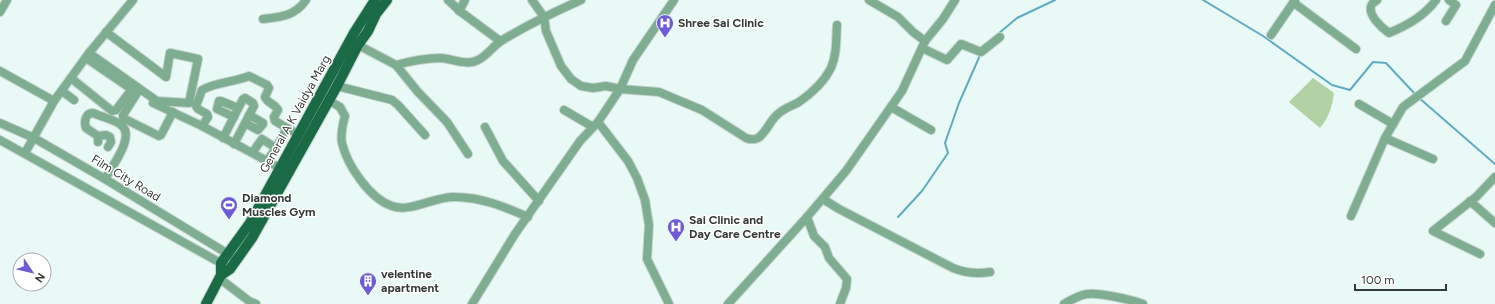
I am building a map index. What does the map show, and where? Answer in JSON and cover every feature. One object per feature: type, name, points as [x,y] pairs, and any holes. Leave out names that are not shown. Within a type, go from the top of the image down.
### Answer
[{"type":"main road","name":"General A K Vaidya Marg","points":[[226,266],[228,253],[250,223],[354,33],[374,0]]},
{"type":"main road","name":"General A K Vaidya Marg","points":[[226,266],[237,260],[252,238],[337,86],[358,45],[368,31],[376,14],[387,0]]},
{"type":"main road","points":[[206,304],[226,266]]},
{"type":"street","points":[[0,12],[7,0]]},
{"type":"street","points":[[25,153],[54,101],[88,55],[133,0]]},
{"type":"street","points":[[263,19],[290,14],[301,8],[306,0]]},
{"type":"street","points":[[448,0],[459,11],[500,41]]},
{"type":"street","points":[[459,11],[465,0]]},
{"type":"street","points":[[532,0],[544,17],[546,31],[561,66],[571,80],[581,86],[593,88],[606,86],[620,89],[659,92],[702,110],[751,140],[762,134],[777,114],[798,102],[821,83],[831,68],[836,51],[837,25]]},
{"type":"street","points":[[396,65],[418,59],[442,58],[469,63],[478,60],[500,41],[544,17],[581,0]]},
{"type":"street","points":[[472,304],[515,234],[580,141],[596,125],[620,89],[633,60],[674,0]]},
{"type":"street","points":[[869,0],[898,17],[923,45],[947,60],[961,44],[981,52],[1000,37]]},
{"type":"street","points":[[728,304],[823,199],[846,171],[902,91],[923,45],[944,19],[955,0]]},
{"type":"street","points":[[1378,0],[1372,4],[1371,10],[1379,26],[1389,33],[1407,26],[1428,10],[1436,0]]},
{"type":"street","points":[[1271,35],[1295,1],[1356,49]]},
{"type":"street","points":[[1446,21],[1454,2]]},
{"type":"street","points":[[1351,216],[1386,138],[1403,107],[1465,61],[1495,5]]},
{"type":"street","points":[[88,55],[157,101],[190,103],[198,59],[170,53],[166,77],[106,32]]},
{"type":"street","points":[[358,45],[396,65],[418,92],[447,122],[468,154]]},
{"type":"street","points":[[88,55],[152,103],[202,126],[280,168]]},
{"type":"street","points":[[0,72],[54,101]]},
{"type":"street","points":[[202,126],[208,116],[196,106],[202,90],[230,80],[236,80],[249,76],[267,85],[269,88],[265,97],[276,106],[278,110],[274,117],[275,121],[299,135]]},
{"type":"street","points":[[71,78],[112,111],[116,110],[134,91]]},
{"type":"street","points":[[337,86],[392,100],[425,135]]},
{"type":"street","points":[[134,91],[123,118],[159,136],[161,135],[172,112]]},
{"type":"street","points":[[61,92],[74,101]]},
{"type":"street","points":[[223,138],[242,99],[245,98],[253,103],[254,106],[234,144]]},
{"type":"street","points":[[328,100],[340,107],[345,116],[342,129],[342,142],[350,165],[374,195],[392,206],[404,208],[436,199],[454,196],[477,198],[528,217]]},
{"type":"street","points":[[234,117],[218,109],[219,102],[221,101],[238,108]]},
{"type":"street","points":[[1359,104],[1393,124]]},
{"type":"street","points":[[891,107],[931,130]]},
{"type":"street","points":[[564,110],[596,125],[628,161],[637,178],[645,200],[649,225],[647,260],[669,304]]},
{"type":"street","points":[[105,179],[126,142],[127,135],[125,129],[120,124],[94,113],[90,113],[84,123],[86,128],[98,139],[106,135],[110,137],[111,142],[108,147]]},
{"type":"street","points":[[245,123],[258,130],[263,124],[249,115]]},
{"type":"street","name":"Film City Road","points":[[0,123],[34,138],[105,179],[228,253],[237,260]]},
{"type":"street","points":[[485,127],[503,161],[539,201]]},
{"type":"street","points":[[267,161],[288,128]]},
{"type":"street","points":[[1386,138],[1432,159]]},
{"type":"street","points":[[255,149],[262,139],[276,148]]},
{"type":"street","points":[[0,140],[226,266]]},
{"type":"street","points":[[1480,254],[1433,231],[1470,201],[1495,177]]},
{"type":"street","points":[[823,199],[862,221],[962,272],[979,274],[990,272]]},
{"type":"street","points":[[1470,201],[1495,223]]},
{"type":"street","points":[[807,217],[814,236],[825,248],[829,258],[847,279],[846,288],[840,304]]},
{"type":"street","points":[[220,276],[249,301],[256,304]]},
{"type":"street","points":[[1064,304],[1086,294],[1095,294],[1134,300],[1143,304]]},
{"type":"green space","points":[[1313,78],[1334,93],[1330,112],[1320,128],[1289,102]]},
{"type":"waterway","points":[[998,34],[1017,18],[1055,0]]},
{"type":"waterway","points":[[1203,0],[1263,36],[1332,85],[1350,90],[1373,62],[1386,63],[1415,94]]},
{"type":"waterway","points":[[898,217],[922,191],[948,153],[945,143],[959,103],[981,53]]},
{"type":"waterway","points":[[1418,97],[1495,164]]},
{"type":"place","name":"Shree Sai Clinic","points":[[665,38]]},
{"type":"place","name":"Diamond Muscles Gym","points":[[229,220]]},
{"type":"place","name":"Sai Clinic and Day Care Centre","points":[[676,242]]},
{"type":"place","name":"velentine apartment","points":[[368,296]]}]
